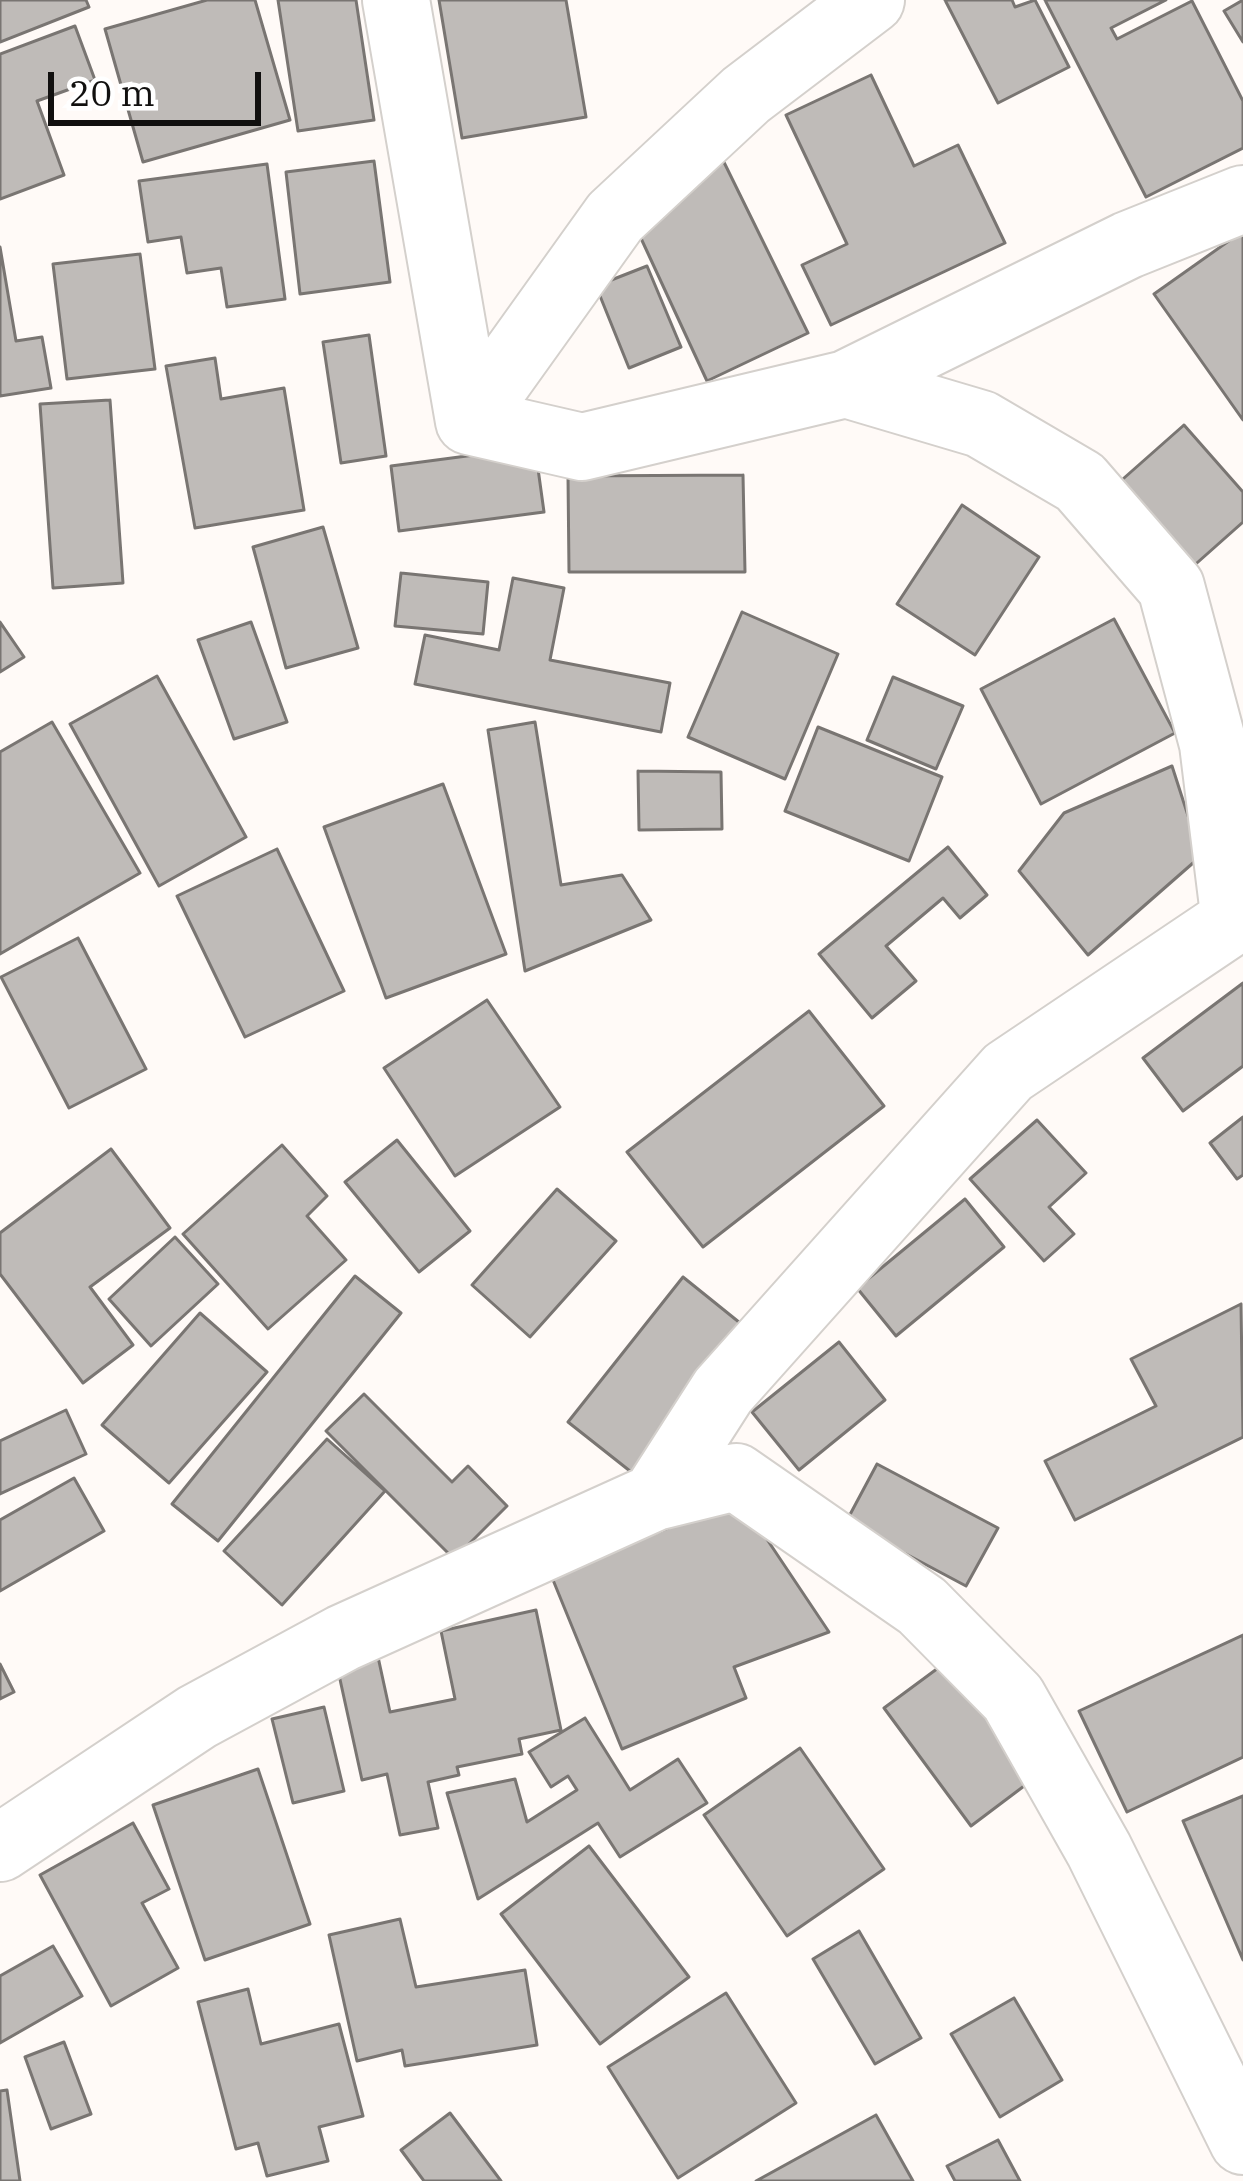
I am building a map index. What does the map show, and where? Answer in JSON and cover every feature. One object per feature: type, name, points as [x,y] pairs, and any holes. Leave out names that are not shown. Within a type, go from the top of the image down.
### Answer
[{"type":"street","points":[[396,0],[469,421]]},
{"type":"street","points":[[469,421],[615,217],[746,95],[871,0]]},
{"type":"street","points":[[469,421],[582,447],[846,384],[1128,245],[1243,199]]},
{"type":"street","points":[[655,1497],[723,1390],[1008,1072],[1239,914],[1213,744],[1172,587],[1080,482],[981,424],[846,384]]},
{"type":"street","points":[[0,1848],[196,1717],[322,1649],[655,1497],[736,1477],[922,1606],[1012,1698],[1100,1850],[1243,2141]]},
{"type":"building","points":[[0,0],[86,0],[89,7],[0,42]]},
{"type":"building","points":[[207,0],[255,0],[290,120],[143,162],[105,29]]},
{"type":"building","points":[[278,0],[356,0],[374,120],[298,131]]},
{"type":"building","points":[[439,0],[566,0],[586,117],[462,138]]},
{"type":"building","points":[[945,0],[1012,0],[1015,7],[1035,0],[1069,67],[998,103]]},
{"type":"building","points":[[1045,0],[1166,0],[1111,28],[1117,39],[1192,1],[1243,101],[1243,148],[1146,197]]},
{"type":"building","points":[[1243,0],[1243,42],[1224,11]]},
{"type":"building","points":[[75,26],[95,80],[37,101],[64,175],[0,199],[0,54]]},
{"type":"building","points":[[871,75],[914,166],[958,145],[1005,243],[831,325],[802,265],[847,244],[786,115]]},
{"type":"building","points":[[716,146],[808,333],[707,381],[639,234]]},
{"type":"building","points":[[374,161],[390,282],[300,294],[286,172]]},
{"type":"building","points":[[267,164],[285,299],[227,307],[221,268],[187,273],[181,237],[148,242],[139,181]]},
{"type":"building","points":[[1243,231],[1243,420],[1154,294]]},
{"type":"building","points":[[0,247],[16,341],[42,337],[51,388],[0,396]]},
{"type":"building","points":[[140,254],[155,369],[67,379],[53,264]]},
{"type":"building","points":[[647,266],[681,347],[629,368],[596,286]]},
{"type":"building","points":[[369,335],[386,456],[341,463],[323,342]]},
{"type":"building","points":[[215,358],[221,399],[284,388],[304,510],[195,528],[166,366]]},
{"type":"building","points":[[110,400],[123,583],[53,588],[40,404]]},
{"type":"building","points":[[1184,425],[1243,492],[1243,522],[1189,570],[1115,486]]},
{"type":"building","points":[[535,447],[544,512],[399,531],[391,466]]},
{"type":"building","points":[[743,475],[745,572],[569,572],[568,476]]},
{"type":"building","points":[[962,505],[1039,557],[975,655],[897,604]]},
{"type":"building","points":[[323,527],[358,648],[286,668],[253,547]]},
{"type":"building","points":[[401,573],[488,582],[483,634],[395,626]]},
{"type":"building","points":[[513,578],[564,588],[550,660],[670,683],[661,732],[415,684],[425,635],[499,650]]},
{"type":"building","points":[[742,612],[838,654],[785,779],[688,737]]},
{"type":"building","points":[[1114,619],[1175,733],[1041,804],[981,689]]},
{"type":"building","points":[[0,622],[24,657],[0,672]]},
{"type":"building","points":[[251,622],[287,722],[234,739],[198,640]]},
{"type":"building","points":[[157,676],[246,837],[159,886],[70,724]]},
{"type":"building","points":[[893,677],[963,706],[936,769],[867,740]]},
{"type":"building","points":[[52,722],[140,873],[0,954],[0,752]]},
{"type":"building","points":[[535,722],[561,885],[622,875],[651,920],[525,971],[488,730]]},
{"type":"building","points":[[818,727],[942,777],[909,861],[785,811]]},
{"type":"building","points":[[1172,766],[1201,856],[1088,955],[1019,871],[1064,813]]},
{"type":"building","points":[[638,771],[721,772],[722,829],[639,830]]},
{"type":"building","points":[[443,784],[506,954],[386,998],[324,827]]},
{"type":"building","points":[[948,847],[987,895],[960,918],[943,898],[886,946],[916,981],[872,1018],[819,954]]},
{"type":"building","points":[[277,849],[344,991],[245,1037],[177,896]]},
{"type":"building","points":[[78,938],[146,1069],[69,1108],[1,977]]},
{"type":"building","points":[[1243,983],[1243,1066],[1183,1111],[1143,1058]]},
{"type":"building","points":[[487,1000],[560,1107],[455,1176],[384,1068]]},
{"type":"building","points":[[809,1011],[884,1106],[703,1247],[627,1152]]},
{"type":"building","points":[[1243,1117],[1243,1175],[1237,1179],[1210,1143]]},
{"type":"building","points":[[1037,1120],[1086,1173],[1049,1207],[1074,1234],[1044,1261],[970,1179]]},
{"type":"building","points":[[397,1140],[470,1231],[419,1272],[345,1182]]},
{"type":"building","points":[[282,1145],[327,1196],[307,1216],[346,1260],[268,1329],[183,1234]]},
{"type":"building","points":[[111,1149],[170,1228],[90,1287],[133,1345],[83,1383],[0,1274],[0,1233]]},
{"type":"building","points":[[557,1189],[616,1241],[530,1337],[472,1285]]},
{"type":"building","points":[[965,1199],[1004,1247],[896,1336],[857,1288]]},
{"type":"building","points":[[175,1237],[218,1284],[151,1346],[109,1299]]},
{"type":"building","points":[[355,1276],[401,1313],[218,1541],[172,1504]]},
{"type":"building","points":[[683,1277],[750,1331],[635,1475],[568,1422]]},
{"type":"building","points":[[1241,1304],[1243,1437],[1075,1520],[1045,1461],[1156,1406],[1131,1359]]},
{"type":"building","points":[[200,1313],[267,1372],[169,1483],[102,1425]]},
{"type":"building","points":[[839,1342],[885,1400],[799,1470],[752,1412]]},
{"type":"building","points":[[364,1394],[452,1482],[468,1466],[507,1506],[454,1559],[326,1431]]},
{"type":"building","points":[[66,1410],[86,1454],[0,1494],[0,1441]]},
{"type":"building","points":[[327,1439],[385,1491],[282,1605],[224,1551]]},
{"type":"building","points":[[877,1464],[998,1528],[966,1586],[846,1522]]},
{"type":"building","points":[[74,1478],[104,1531],[0,1591],[0,1520]]},
{"type":"building","points":[[740,1499],[829,1632],[734,1667],[746,1698],[622,1749],[551,1575]]},
{"type":"building","points":[[536,1610],[561,1730],[519,1739],[522,1754],[457,1767],[459,1775],[428,1782],[438,1828],[400,1835],[387,1774],[362,1780],[334,1652],[375,1643],[390,1712],[455,1699],[441,1631]]},
{"type":"building","points":[[1243,1635],[1243,1757],[1127,1812],[1079,1711]]},
{"type":"building","points":[[953,1657],[1040,1774],[971,1826],[884,1708]]},
{"type":"building","points":[[0,1664],[14,1692],[0,1699]]},
{"type":"building","points":[[324,1707],[344,1791],[293,1803],[272,1719]]},
{"type":"building","points":[[585,1718],[630,1790],[678,1759],[707,1803],[620,1857],[598,1823],[478,1899],[447,1793],[515,1779],[527,1822],[577,1790],[568,1776],[551,1787],[529,1752]]},
{"type":"building","points":[[800,1748],[884,1869],[787,1936],[704,1815]]},
{"type":"building","points":[[258,1769],[310,1924],[205,1960],[153,1805]]},
{"type":"building","points":[[1243,1796],[1243,1960],[1183,1821]]},
{"type":"building","points":[[133,1823],[169,1889],[142,1903],[178,1968],[111,2006],[40,1875]]},
{"type":"building","points":[[589,1846],[689,1977],[600,2044],[501,1914]]},
{"type":"building","points":[[400,1919],[416,1987],[525,1970],[537,2045],[405,2066],[402,2050],[357,2061],[329,1935]]},
{"type":"building","points":[[859,1931],[921,2038],[875,2064],[813,1959]]},
{"type":"building","points":[[53,1946],[82,1996],[0,2043],[0,1976]]},
{"type":"building","points":[[248,1989],[261,2044],[339,2024],[363,2116],[319,2127],[328,2161],[267,2176],[258,2143],[236,2149],[198,2002]]},
{"type":"building","points":[[726,1993],[796,2103],[678,2178],[608,2067]]},
{"type":"building","points":[[1014,1998],[1062,2080],[1000,2117],[951,2034]]},
{"type":"building","points":[[64,2042],[91,2114],[51,2129],[25,2057]]},
{"type":"building","points":[[7,2090],[20,2181],[0,2181],[0,2091]]},
{"type":"building","points":[[450,2113],[501,2181],[424,2181],[401,2150]]},
{"type":"building","points":[[876,2115],[913,2181],[756,2181]]},
{"type":"building","points":[[998,2140],[1020,2181],[955,2181],[947,2166]]}]
